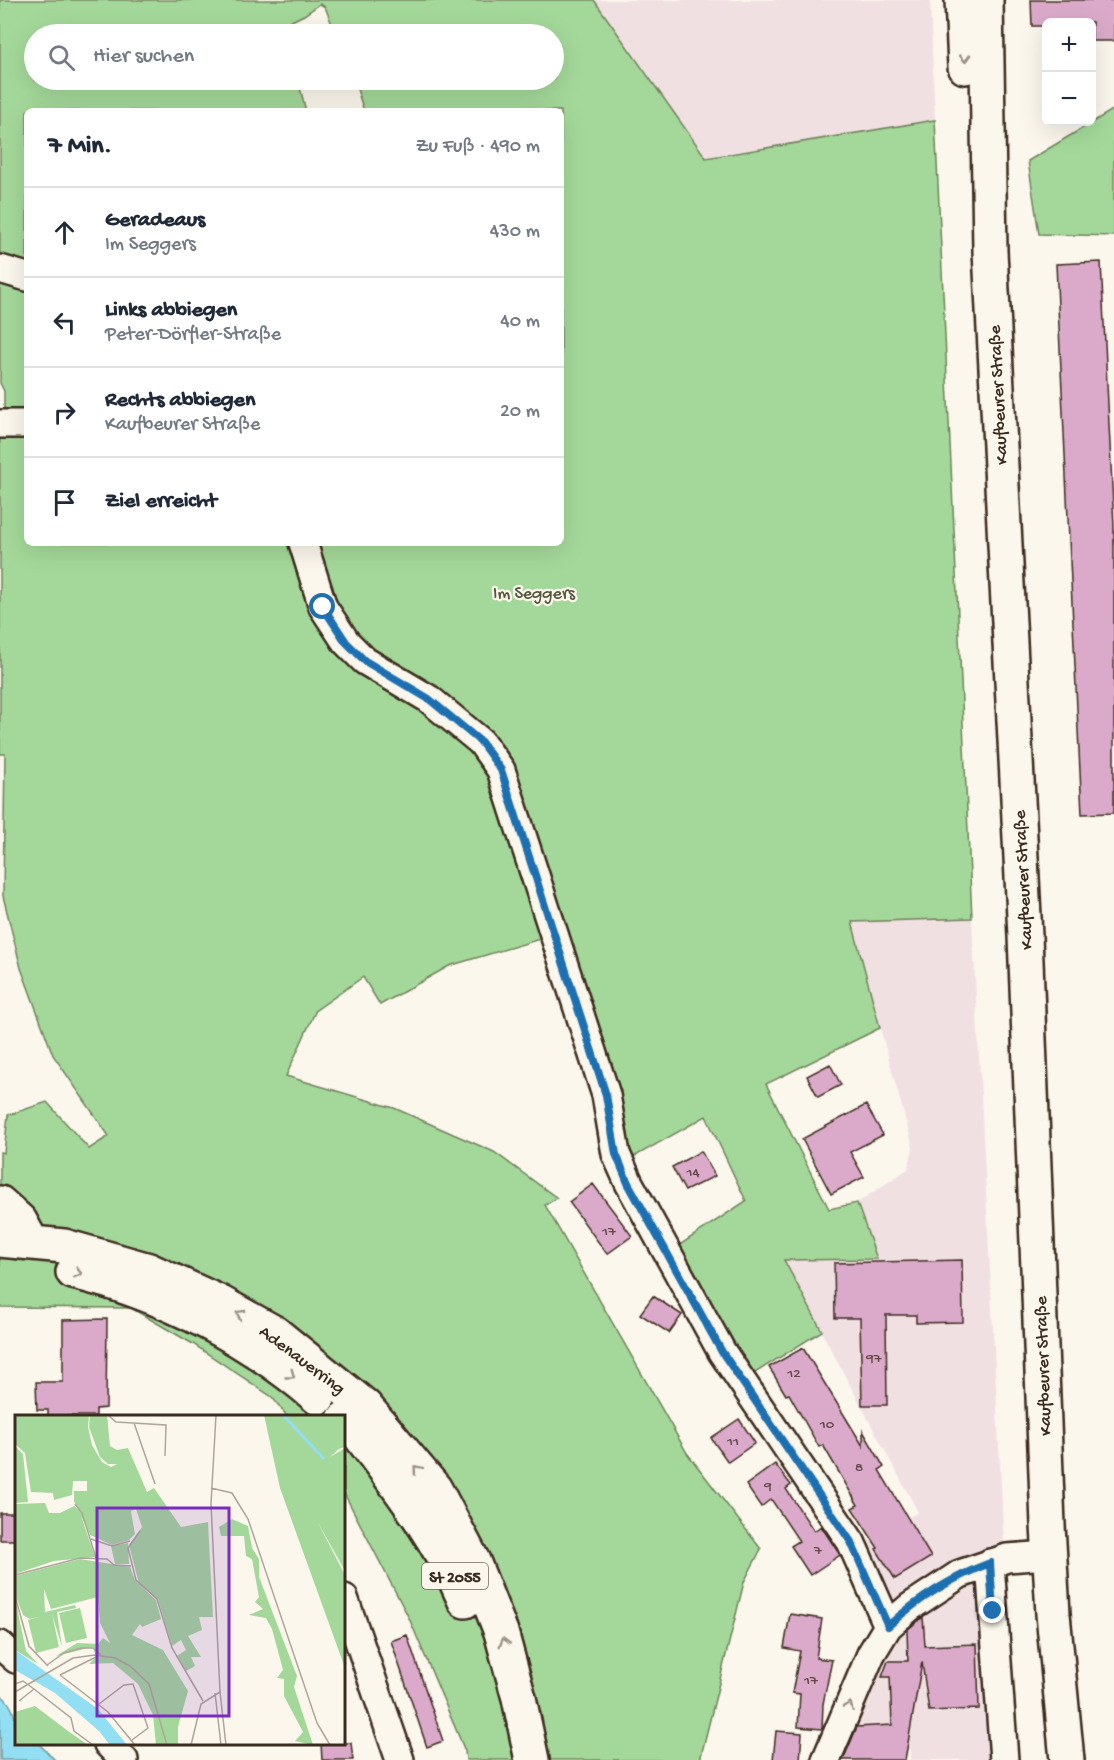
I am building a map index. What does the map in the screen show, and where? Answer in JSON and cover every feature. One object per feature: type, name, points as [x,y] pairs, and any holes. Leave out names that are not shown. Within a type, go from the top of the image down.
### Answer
[{"type":"main road","name":"Kaufbeurer Straße","points":[[962,0],[1034,1556],[1047,1760]]},
{"type":"main road","name":"Kaufbeurer Straße","points":[[986,0],[990,251],[1025,936],[1048,1513],[1053,1614],[1067,1760]]},
{"type":"main road","points":[[0,1203],[20,1221],[15,1240]]},
{"type":"main road","name":"Adenauerring","points":[[15,1240],[64,1246],[149,1270],[221,1303],[275,1333],[365,1407],[435,1490],[473,1561],[501,1632],[519,1698],[532,1760]]},
{"type":"main road","name":"Adenauerring","points":[[0,1261],[56,1268],[98,1278],[151,1297],[206,1322],[292,1376],[339,1415]]},
{"type":"main road","name":"Adenauerring","points":[[345,1420],[354,1428],[415,1509],[452,1569],[483,1647],[502,1708],[512,1760]]},
{"type":"street","points":[[0,269],[24,276]]},
{"type":"street","points":[[0,424],[24,424]]},
{"type":"street","points":[[304,546],[323,607],[346,642],[365,661],[429,699],[481,742],[501,770],[603,1086],[616,1154],[628,1183],[722,1352],[851,1542],[888,1626]]},
{"type":"street","points":[[826,1760],[871,1654],[888,1626],[910,1607],[960,1574],[1008,1558],[1034,1556]]},
{"type":"street","points":[[990,1563],[1004,1760]]},
{"type":"street","points":[[345,1601],[400,1760]]},
{"type":"street","points":[[110,1745],[124,1760]]},
{"type":"shaded area","points":[[594,0],[930,0],[935,120],[706,158]]},
{"type":"shaded area","points":[[972,918],[1015,1760],[910,1760],[911,1749],[843,1743],[879,1656],[905,1622],[864,1544],[918,1512],[783,1260],[877,1259],[857,1203],[908,1169],[913,1147],[851,922]]},
{"type":"green space","name":"Im Seggers","points":[[0,0],[594,0],[706,158],[935,120],[972,918],[852,922],[880,1028],[766,1084],[829,1209],[857,1203],[877,1259],[784,1260],[822,1331],[747,1378],[672,1250],[746,1201],[706,1116],[625,1162],[507,769],[349,639],[311,546],[564,546],[564,108],[363,108],[357,90],[564,90],[564,24],[332,24],[325,7],[320,4],[285,24],[24,24],[24,90],[301,90],[305,108],[24,108],[24,270],[0,265]]},
{"type":"green space","points":[[1114,109],[1114,236],[1039,234],[1028,161],[1086,126],[1096,126],[1096,120]]},
{"type":"green space","points":[[0,276],[24,284],[24,417],[4,411],[4,391],[0,383]]},
{"type":"green space","points":[[24,431],[24,546],[299,546],[317,608],[476,752],[493,777],[540,939],[449,966],[380,1005],[363,977],[316,1010],[286,1076],[394,1108],[494,1152],[557,1198],[545,1205],[687,1453],[761,1549],[744,1582],[700,1760],[466,1760],[465,1751],[409,1618],[345,1495],[345,1415],[286,1415],[272,1397],[193,1344],[131,1308],[0,1307],[0,1152],[4,1153],[8,1115],[47,1102],[89,1149],[109,1136],[53,1055],[21,968],[3,896],[5,754],[0,754],[0,433]]},
{"type":"water","points":[[0,1694],[13,1710],[15,1745],[40,1745],[55,1760],[0,1760]]},
{"type":"building","points":[[1031,0],[1114,0],[1114,41],[1096,41],[1096,18],[1042,18],[1042,26],[1032,26]]},
{"type":"building","points":[[1101,262],[1114,526],[1114,813],[1082,814],[1056,264]]},
{"type":"building","points":[[830,1064],[841,1085],[818,1097],[807,1076]]},
{"type":"building","points":[[866,1105],[883,1135],[850,1152],[864,1177],[831,1194],[802,1139]]},
{"type":"building","points":[[701,1151],[715,1176],[685,1191],[672,1167]]},
{"type":"building","points":[[593,1184],[632,1236],[607,1254],[569,1202]]},
{"type":"building","points":[[962,1260],[963,1322],[916,1323],[916,1315],[886,1315],[887,1405],[862,1405],[860,1318],[835,1318],[834,1263]]},
{"type":"building","points":[[653,1296],[682,1315],[669,1333],[640,1314]]},
{"type":"building","points":[[107,1319],[106,1408],[96,1409],[96,1415],[48,1415],[48,1410],[37,1410],[36,1382],[63,1382],[63,1320]]},
{"type":"building","points":[[803,1348],[863,1446],[863,1431],[884,1467],[879,1470],[931,1557],[895,1579],[852,1508],[858,1505],[823,1445],[819,1447],[789,1394],[786,1395],[769,1367]]},
{"type":"building","points":[[739,1419],[755,1443],[728,1462],[711,1438]]},
{"type":"building","points":[[775,1464],[791,1485],[786,1489],[814,1531],[821,1526],[840,1555],[810,1575],[791,1546],[799,1541],[771,1499],[761,1507],[746,1485]]},
{"type":"building","points":[[0,1513],[15,1513],[15,1540],[0,1540]]},
{"type":"building","points":[[790,1614],[822,1619],[816,1658],[832,1660],[823,1704],[822,1729],[798,1727],[800,1694],[792,1693],[800,1651],[784,1648]]},
{"type":"building","points":[[923,1617],[925,1646],[977,1644],[979,1709],[929,1711],[922,1662],[905,1760],[843,1760],[857,1727],[892,1725],[890,1677],[882,1677],[888,1661],[908,1661],[907,1630]]},
{"type":"building","points":[[407,1635],[443,1741],[427,1747],[391,1641]]},
{"type":"building","points":[[776,1731],[802,1733],[800,1760],[773,1760]]},
{"type":"building","points":[[351,1743],[353,1760],[322,1760],[321,1745]]},
{"type":"route","points":[[323,607],[346,642],[365,661],[429,699],[481,742],[501,770],[592,1048],[606,1095],[616,1154],[628,1183],[722,1352],[851,1542],[888,1626],[910,1607],[960,1574],[990,1563],[993,1611]]}]
